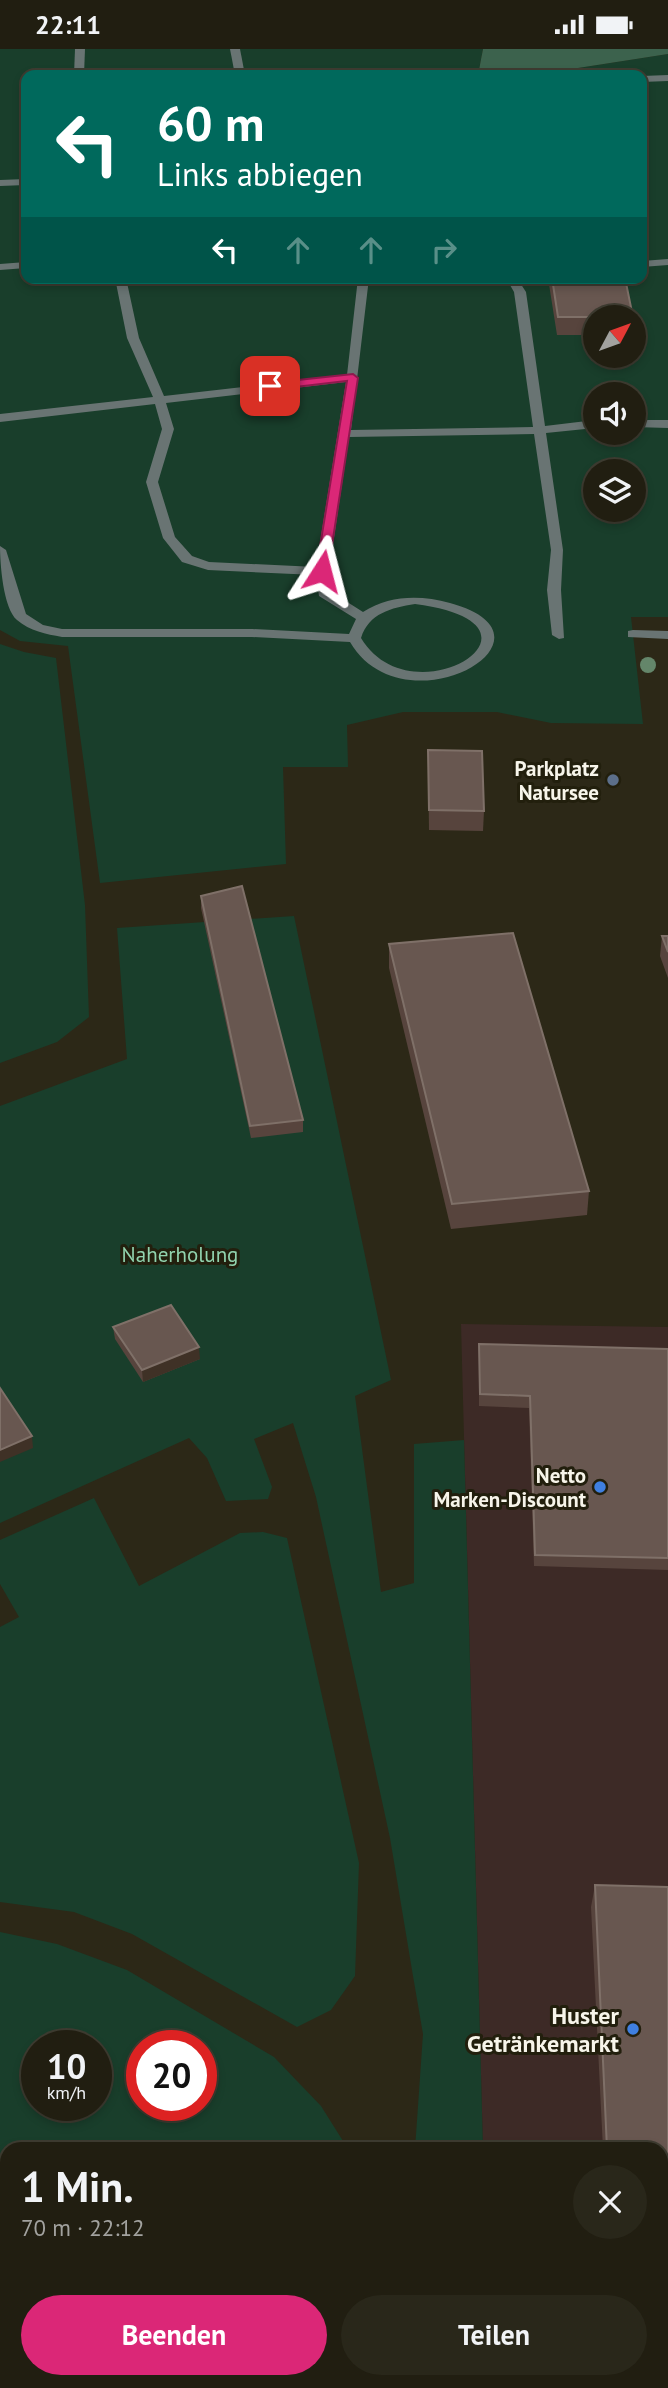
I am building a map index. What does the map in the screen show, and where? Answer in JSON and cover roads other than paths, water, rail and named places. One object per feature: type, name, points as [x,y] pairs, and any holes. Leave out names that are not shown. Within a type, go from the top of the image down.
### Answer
[{"type":"lane","points":[[79,70],[80,49]]},
{"type":"lane","points":[[235,49],[239,70]]},
{"type":"lane","points":[[647,79],[668,78]]},
{"type":"lane","points":[[0,183],[21,182]]},
{"type":"lane","points":[[647,264],[668,262]]},
{"type":"lane","points":[[0,267],[21,265]]},
{"type":"lane","points":[[121,284],[133,338],[159,398],[168,429],[152,482],[169,538],[187,559],[208,566],[322,571]]},
{"type":"lane","points":[[362,284],[353,378],[322,571],[324,593],[363,618]]},
{"type":"lane","points":[[515,284],[520,292],[557,550],[554,590],[559,635]]},
{"type":"lane","points":[[0,418],[353,378]]},
{"type":"lane","points":[[646,424],[668,424]]},
{"type":"lane","points":[[343,434],[541,430],[583,425]]},
{"type":"lane","points":[[0,549],[20,616],[39,628],[62,633],[252,633],[354,638]]},
{"type":"lane","points":[[436,601],[473,615],[484,625],[487,646],[469,664],[453,671],[416,674],[397,672],[366,658],[354,638],[356,628],[363,618],[394,603],[436,601]]},
{"type":"lane","points":[[633,634],[668,635]]},
{"type":"place","name":"Parkplatz Natursee","points":[[613,780]]},
{"type":"place","name":"Netto Marken-Discount","points":[[600,1487]]},
{"type":"place","name":"Huster Getränkemarkt","points":[[633,2029]]},
{"type":"park label","name":"Naherholung","points":[[180,1254]]}]
